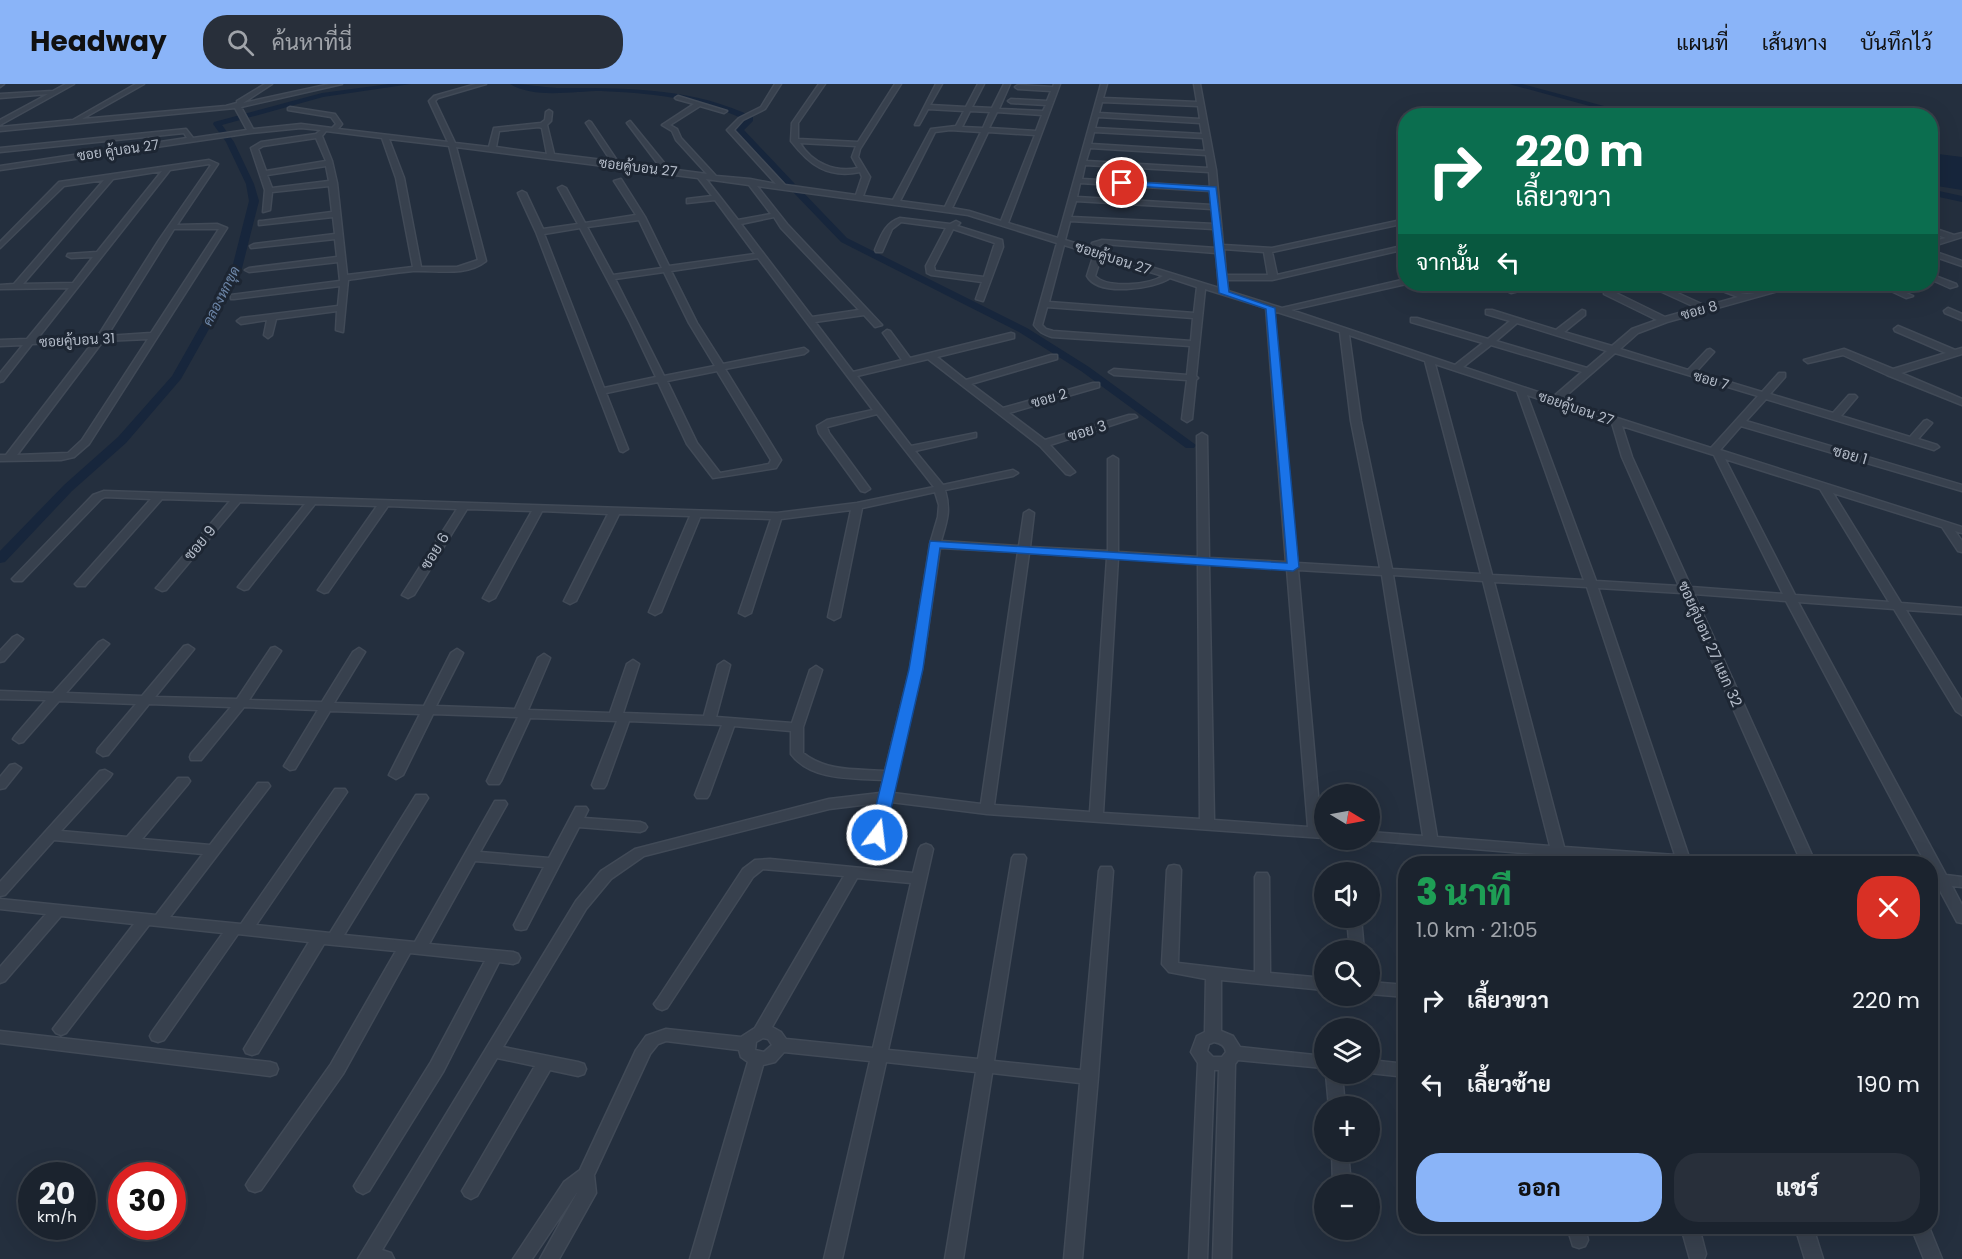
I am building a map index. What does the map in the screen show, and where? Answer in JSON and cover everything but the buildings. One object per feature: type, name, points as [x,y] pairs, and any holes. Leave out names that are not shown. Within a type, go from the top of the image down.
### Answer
[{"type":"street","points":[[0,123],[70,84]]},
{"type":"street","points":[[72,122],[141,84]]},
{"type":"street","points":[[239,108],[268,84]]},
{"type":"street","points":[[0,129],[239,108],[339,84]]},
{"type":"street","points":[[234,297],[417,269],[447,270],[477,265],[482,261],[452,143],[433,99],[483,84]]},
{"type":"street","points":[[822,84],[795,123],[792,130],[794,141],[812,161],[823,168],[845,172],[862,169]]},
{"type":"street","points":[[859,196],[866,182],[855,157],[898,84]]},
{"type":"street","points":[[917,124],[939,84]]},
{"type":"street","points":[[958,126],[981,84]]},
{"type":"street","points":[[948,209],[1008,84]]},
{"type":"street","points":[[1104,84],[1066,219],[1046,304],[1038,326],[1042,331],[1052,334],[1196,344]]},
{"type":"street","points":[[1186,84],[1197,84],[1202,104],[1205,136],[1212,170],[1224,293]]},
{"type":"street","points":[[775,85],[763,108],[741,119],[730,130],[782,186]]},
{"type":"street","points":[[1004,223],[1056,87],[1018,87]]},
{"type":"street","points":[[0,96],[55,92]]},
{"type":"street","points":[[678,98],[724,111]]},
{"type":"street","points":[[1100,99],[1202,104]]},
{"type":"street","points":[[1011,101],[1050,103]]},
{"type":"street","points":[[699,104],[665,125],[675,130],[678,139],[713,177]]},
{"type":"street","points":[[926,107],[1046,113]]},
{"type":"street","points":[[239,108],[251,130]]},
{"type":"street","points":[[266,210],[269,190],[254,148],[318,136],[339,124],[333,115],[290,109]]},
{"type":"street","points":[[0,113],[18,112]]},
{"type":"street","points":[[492,149],[496,129],[543,126],[548,121],[549,112]]},
{"type":"street","points":[[1096,114],[1203,121]]},
{"type":"street","points":[[589,123],[616,164]]},
{"type":"street","points":[[630,123],[667,171]]},
{"type":"street","points":[[1000,123],[1040,129]]},
{"type":"street","name":"ซอยคู้บอน 27","points":[[235,133],[301,126],[330,129],[750,181],[969,213],[1276,309],[1715,453],[1962,530]]},
{"type":"street","points":[[543,126],[551,156]]},
{"type":"street","points":[[896,201],[933,130],[1040,129]]},
{"type":"street","points":[[1091,130],[1205,136]]},
{"type":"street","points":[[0,150],[186,131],[191,140]]},
{"type":"street","points":[[1128,148],[1132,132]]},
{"type":"street","name":"ซอย คู้บอน 27","points":[[0,168],[235,133]]},
{"type":"street","points":[[318,136],[329,163],[333,183],[342,259],[344,280],[340,330]]},
{"type":"street","points":[[384,137],[400,178],[417,269]]},
{"type":"street","points":[[794,141],[861,144]]},
{"type":"street","points":[[1088,146],[1208,153]]},
{"type":"street","points":[[0,246],[58,186],[132,172],[209,162],[215,164],[100,339],[4,458]]},
{"type":"street","points":[[264,173],[329,163]]},
{"type":"street","points":[[1083,163],[1212,170]]},
{"type":"street","points":[[0,379],[169,167]]},
{"type":"street","points":[[700,175],[939,487],[944,505],[935,544],[916,669],[877,835]]},
{"type":"street","points":[[17,286],[111,176]]},
{"type":"street","points":[[562,188],[663,379],[692,444],[715,475],[725,476],[772,466],[776,460],[693,323],[668,268],[641,217],[618,181]]},
{"type":"street","points":[[750,181],[775,215],[878,325]]},
{"type":"street","points":[[1077,181],[1213,189]]},
{"type":"street","points":[[269,190],[333,183]]},
{"type":"street","points":[[522,193],[540,232],[623,449]]},
{"type":"street","points":[[690,201],[717,197]]},
{"type":"street","points":[[1072,200],[1214,207]]},
{"type":"street","points":[[969,213],[951,226],[930,266],[931,273],[987,280]]},
{"type":"street","points":[[262,223],[335,214]]},
{"type":"street","points":[[737,222],[775,215]]},
{"type":"street","points":[[540,232],[641,217]]},
{"type":"street","points":[[1066,219],[1218,227]]},
{"type":"street","points":[[879,250],[889,227],[894,222],[907,220],[951,226],[999,242],[980,299]]},
{"type":"street","points":[[1168,276],[1150,286],[1099,283],[1091,276],[1096,253],[1095,245],[1102,242],[1268,250],[1398,223]]},
{"type":"street","points":[[1393,224],[1398,227]]},
{"type":"street","points":[[4,458],[61,457],[79,450],[223,228],[217,226],[173,227]]},
{"type":"street","points":[[1938,231],[1959,237]]},
{"type":"street","points":[[254,246],[338,236]]},
{"type":"street","points":[[1938,243],[1959,237]]},
{"type":"street","points":[[1268,250],[1272,278]]},
{"type":"street","points":[[1222,278],[1272,278],[1398,250]]},
{"type":"street","points":[[609,278],[759,253]]},
{"type":"street","points":[[71,256],[99,255]]},
{"type":"street","points":[[1938,255],[1962,264]]},
{"type":"street","points":[[249,270],[342,259]]},
{"type":"street","points":[[1938,279],[1953,285]]},
{"type":"street","points":[[1315,784],[1293,567],[1276,309],[1398,283]]},
{"type":"street","points":[[0,287],[75,285]]},
{"type":"street","points":[[1187,419],[1202,287]]},
{"type":"street","points":[[1667,291],[1704,308]]},
{"type":"street","points":[[1730,291],[1745,297]]},
{"type":"street","name":"ซอย 8","points":[[1554,400],[1611,349],[1635,331],[1664,320],[1766,291]]},
{"type":"street","points":[[1897,291],[1909,296]]},
{"type":"street","points":[[1607,292],[1664,320]]},
{"type":"street","points":[[1046,304],[1198,316]]},
{"type":"street","points":[[241,321],[342,308]]},
{"type":"street","points":[[1948,311],[1962,317]]},
{"type":"street","points":[[811,320],[865,312]]},
{"type":"street","name":"ซอย 7","points":[[1489,312],[1934,447]]},
{"type":"street","points":[[1557,333],[1582,313]]},
{"type":"street","points":[[268,334],[272,317]]},
{"type":"street","points":[[1414,320],[1589,371]]},
{"type":"street","points":[[1456,368],[1490,344],[1516,321]]},
{"type":"street","points":[[1898,329],[1958,352]]},
{"type":"street","points":[[1344,332],[1356,421],[1387,573],[1431,841]]},
{"type":"street","points":[[887,333],[908,362]]},
{"type":"street","name":"ซอยคู้บอน 31","points":[[0,343],[153,336]]},
{"type":"street","points":[[851,375],[1011,336]]},
{"type":"street","points":[[601,391],[804,351]]},
{"type":"street","points":[[1689,374],[1710,352]]},
{"type":"street","points":[[1808,360],[1844,352],[1962,402]]},
{"type":"street","points":[[1890,373],[1958,352]]},
{"type":"street","points":[[930,356],[1043,444],[1070,472]]},
{"type":"street","points":[[964,383],[1054,357]]},
{"type":"street","points":[[1429,359],[1558,851]]},
{"type":"street","points":[[1114,372],[1193,378]]},
{"type":"street","points":[[1782,375],[1738,422],[1715,453],[1925,856]]},
{"type":"street","name":"ซอย 2","points":[[1001,412],[1096,385]]},
{"type":"street","points":[[1520,388],[1592,586],[1682,856]]},
{"type":"street","points":[[1835,417],[1852,397]]},
{"type":"street","points":[[865,489],[824,433],[822,426],[830,422],[880,411]]},
{"type":"street","name":"ซอย 3","points":[[1043,444],[1132,417]]},
{"type":"street","name":"ซอยคู้บอน 27 แยก 32","points":[[1616,421],[1627,457],[1805,856]]},
{"type":"street","name":"ซอย 1","points":[[1738,422],[1962,488]]},
{"type":"street","points":[[1912,440],[1927,423]]},
{"type":"street","points":[[909,450],[973,435]]},
{"type":"street","points":[[1202,436],[1207,825]]},
{"type":"street","points":[[1096,816],[1113,556],[1113,459]]},
{"type":"street","points":[[18,579],[97,497],[104,494],[538,510],[777,516],[857,506],[1013,473]]},
{"type":"street","points":[[1825,488],[1962,711]]},
{"type":"street","points":[[81,584],[159,496]]},
{"type":"street","name":"ซอย 9","points":[[162,588],[237,498]]},
{"type":"street","points":[[244,587],[312,501]]},
{"type":"street","points":[[324,590],[384,504]]},
{"type":"street","points":[[834,617],[857,506]]},
{"type":"street","name":"ซอย 6","points":[[408,595],[462,507]]},
{"type":"street","points":[[489,598],[538,510]]},
{"type":"street","points":[[570,601],[615,511]]},
{"type":"street","points":[[987,809],[1029,513]]},
{"type":"street","points":[[655,612],[696,514]]},
{"type":"street","points":[[746,613],[777,516]]},
{"type":"street","points":[[1945,524],[1962,549]]},
{"type":"street","points":[[935,544],[1686,590],[1962,611]]},
{"type":"street","points":[[0,658],[17,639]]},
{"type":"street","points":[[19,739],[103,644]]},
{"type":"street","points":[[103,752],[188,649]]},
{"type":"street","points":[[196,757],[239,705],[275,651]]},
{"type":"street","points":[[290,766],[359,652]]},
{"type":"street","points":[[396,775],[457,653]]},
{"type":"street","points":[[494,781],[544,658]]},
{"type":"street","points":[[598,785],[620,717],[633,664]]},
{"type":"street","points":[[709,720],[724,665]]},
{"type":"street","points":[[816,670],[797,727],[797,754],[809,764],[830,770],[892,776]]},
{"type":"street","points":[[0,695],[709,720],[797,727]]},
{"type":"street","points":[[702,795],[729,722]]},
{"type":"street","points":[[0,785],[15,768]]},
{"type":"street","points":[[0,891],[105,774]]},
{"type":"street","points":[[131,842],[183,781]]},
{"type":"street","points":[[61,1029],[214,850],[263,786]]},
{"type":"street","points":[[159,1036],[340,792]]},
{"type":"street","points":[[373,1258],[492,1051],[581,905],[606,875],[640,852],[829,804],[887,797],[987,809],[1314,833]]},
{"type":"street","points":[[252,1049],[421,798]]},
{"type":"street","points":[[255,1185],[337,1069],[471,856],[500,804]]},
{"type":"street","points":[[521,924],[578,816],[640,827]]},
{"type":"street","points":[[50,835],[214,850]]},
{"type":"street","points":[[1380,838],[1621,856]]},
{"type":"street","points":[[833,1259],[926,849]]},
{"type":"street","points":[[471,856],[554,863]]},
{"type":"street","points":[[954,1259],[1019,858]]},
{"type":"street","points":[[662,1004],[748,873],[755,867],[770,864],[919,879]]},
{"type":"street","points":[[1174,870],[1169,964],[1174,968],[1214,974],[1314,983]]},
{"type":"street","points":[[1074,1259],[1106,871]]},
{"type":"street","points":[[761,1032],[853,873]]},
{"type":"street","points":[[1262,876],[1263,978]]},
{"type":"street","points":[[1938,879],[1962,882]]},
{"type":"street","points":[[1938,881],[1962,918]]},
{"type":"street","points":[[0,904],[513,958]]},
{"type":"street","points":[[0,977],[57,911]]},
{"type":"street","points":[[363,1186],[437,1067],[495,956]]},
{"type":"street","points":[[1213,1036],[1214,974]]},
{"type":"street","points":[[1380,989],[1398,990]]},
{"type":"street","points":[[761,1032],[775,1035],[779,1039],[780,1046],[772,1056],[757,1059],[747,1052],[746,1044],[754,1035],[761,1032]]},
{"type":"street","points":[[522,1259],[570,1187],[586,1174],[644,1050],[652,1040],[666,1035],[746,1044]]},
{"type":"street","points":[[1222,1259],[1231,1058],[1228,1041],[1213,1036],[1200,1043],[1199,1052],[1212,1064],[1231,1058],[1314,1062]]},
{"type":"street","points":[[0,1037],[270,1069]]},
{"type":"street","points":[[780,1046],[1090,1077]]},
{"type":"street","points":[[492,1051],[578,1069]]},
{"type":"street","points":[[699,1259],[757,1059]]},
{"type":"street","points":[[1198,1259],[1206,1060]]},
{"type":"street","points":[[471,1191],[546,1062]]},
{"type":"street","points":[[1380,1068],[1398,1070]]},
{"type":"street","points":[[549,1259],[587,1193],[586,1174]]},
{"type":"street","points":[[1691,1234],[1697,1254]]},
{"type":"street","points":[[1806,1234],[1814,1259]]},
{"type":"street","points":[[1923,1234],[1932,1259]]},
{"type":"water","points":[[1938,154],[1962,157],[1962,190],[1938,186]]},
{"type":"waterway","name":"คลองหกขุด","points":[[0,559],[68,488],[122,440],[177,377],[236,272],[254,201],[250,184],[230,142],[217,124],[322,95],[407,84]]},
{"type":"waterway","points":[[514,84],[545,90],[602,89],[654,93],[696,99],[723,107],[750,119],[739,130],[791,184]]},
{"type":"waterway","points":[[1513,84],[1606,108]]},
{"type":"waterway","points":[[796,190],[844,240],[1023,330],[1085,369],[1190,445]]},
{"type":"waterway","points":[[1938,194],[1962,199]]},
{"type":"route","points":[[877,835],[916,669],[935,544],[1293,567],[1270,308],[1224,293],[1221,247],[1213,189],[1122,183]]}]
